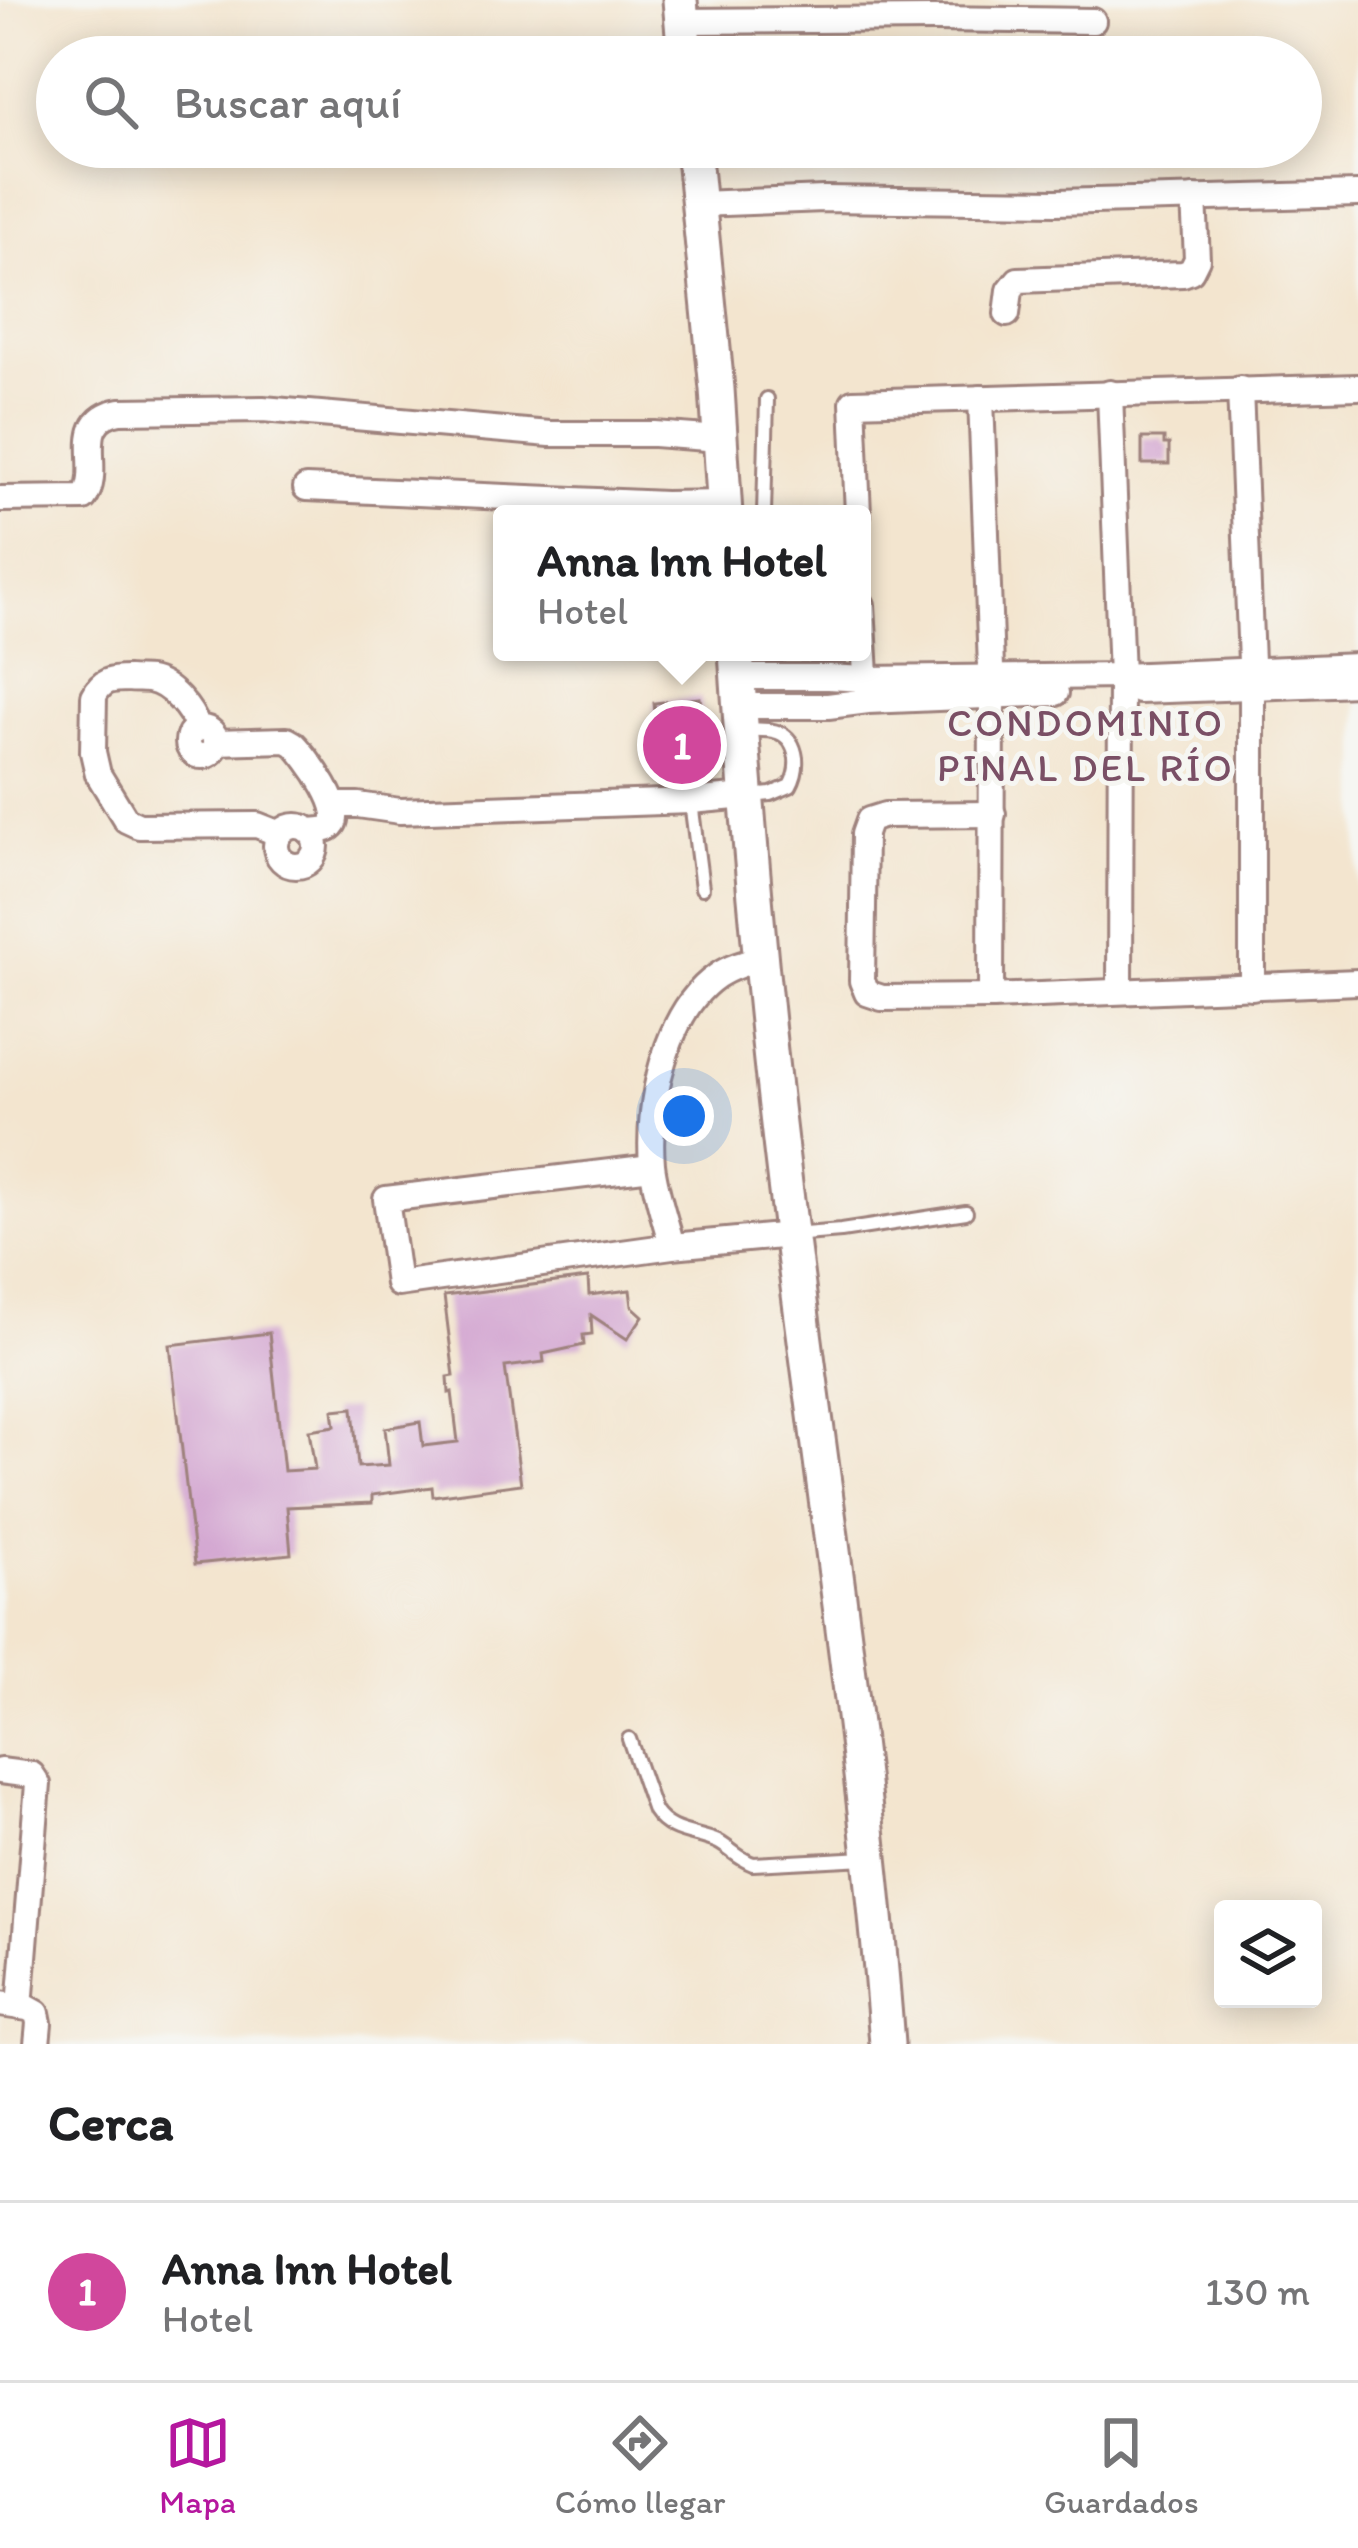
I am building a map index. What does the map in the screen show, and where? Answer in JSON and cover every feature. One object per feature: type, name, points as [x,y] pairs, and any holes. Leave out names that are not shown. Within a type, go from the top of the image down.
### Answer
[{"type":"main road","points":[[695,168],[725,505]]},
{"type":"main road","points":[[739,691],[760,959],[870,1858],[887,2044]]},
{"type":"street","points":[[681,11],[1093,20]]},
{"type":"street","points":[[699,204],[1358,194]]},
{"type":"street","points":[[1007,314],[1010,290],[1018,280],[1191,271],[1197,259],[1194,198]]},
{"type":"street","points":[[858,505],[853,402],[1358,387]]},
{"type":"street","points":[[1240,389],[1251,678],[1252,987]]},
{"type":"street","points":[[1110,393],[1120,684],[1120,990]]},
{"type":"street","points":[[981,398],[991,686],[991,997]]},
{"type":"street","points":[[0,499],[84,498],[90,491],[95,423],[105,414],[120,411],[263,409],[526,432],[720,439]]},
{"type":"street","points":[[306,488],[680,505]]},
{"type":"street","points":[[865,661],[866,690]]},
{"type":"street","points":[[739,691],[793,706],[828,706],[866,690],[1251,678],[1358,666]]},
{"type":"street","points":[[739,691],[792,678],[828,676],[866,690]]},
{"type":"street","points":[[792,678],[793,706]]},
{"type":"street","points":[[1251,678],[1358,683]]},
{"type":"street","points":[[280,834],[257,825],[139,826],[126,820],[96,769],[94,696],[98,688],[116,680],[155,681],[181,702],[207,735],[290,741],[336,805],[328,828],[284,829],[276,852],[284,862],[303,865],[313,856],[315,843],[309,831]]},
{"type":"street","points":[[336,805],[400,812],[746,796]]},
{"type":"street","points":[[993,814],[885,815],[868,820],[862,981],[867,993],[882,998],[991,997],[1358,982]]},
{"type":"street","points":[[672,1246],[652,1167],[657,1087],[694,997],[720,974],[760,959]]},
{"type":"street","points":[[652,1167],[386,1199],[398,1284],[672,1246],[791,1235]]},
{"type":"street","points":[[0,1771],[32,1775],[38,1784],[10,2005],[37,2013],[37,2044]]},
{"type":"lane","points":[[764,505],[766,399]]},
{"type":"lane","points":[[739,691],[771,729],[789,738],[795,755],[796,774],[790,786],[746,796]]},
{"type":"lane","points":[[691,801],[702,888]]},
{"type":"lane","points":[[791,1235],[966,1212]]},
{"type":"lane","points":[[629,1739],[654,1811],[673,1828],[713,1840],[753,1864],[870,1858]]},
{"type":"building","points":[[1142,438],[1164,438],[1164,444],[1169,444],[1169,464],[1142,464]]},
{"type":"building","points":[[700,698],[709,783],[663,785],[654,703]]},
{"type":"building","points":[[588,1278],[589,1295],[630,1290],[632,1306],[643,1316],[627,1339],[591,1315],[592,1334],[583,1335],[584,1345],[543,1354],[544,1362],[505,1367],[521,1484],[433,1496],[432,1487],[372,1495],[372,1503],[287,1507],[291,1554],[195,1564],[170,1345],[269,1333],[284,1471],[315,1469],[309,1430],[335,1426],[333,1410],[353,1408],[358,1467],[389,1465],[385,1428],[420,1422],[423,1446],[458,1442],[449,1393],[448,1377],[454,1376],[444,1296]]},
{"type":"place","name":"Anna Inn Hotel","points":[[682,745]]},
{"type":"district","name":"CONDOMINIO PINAL DEL RÍO","points":[[1086,744]]}]
